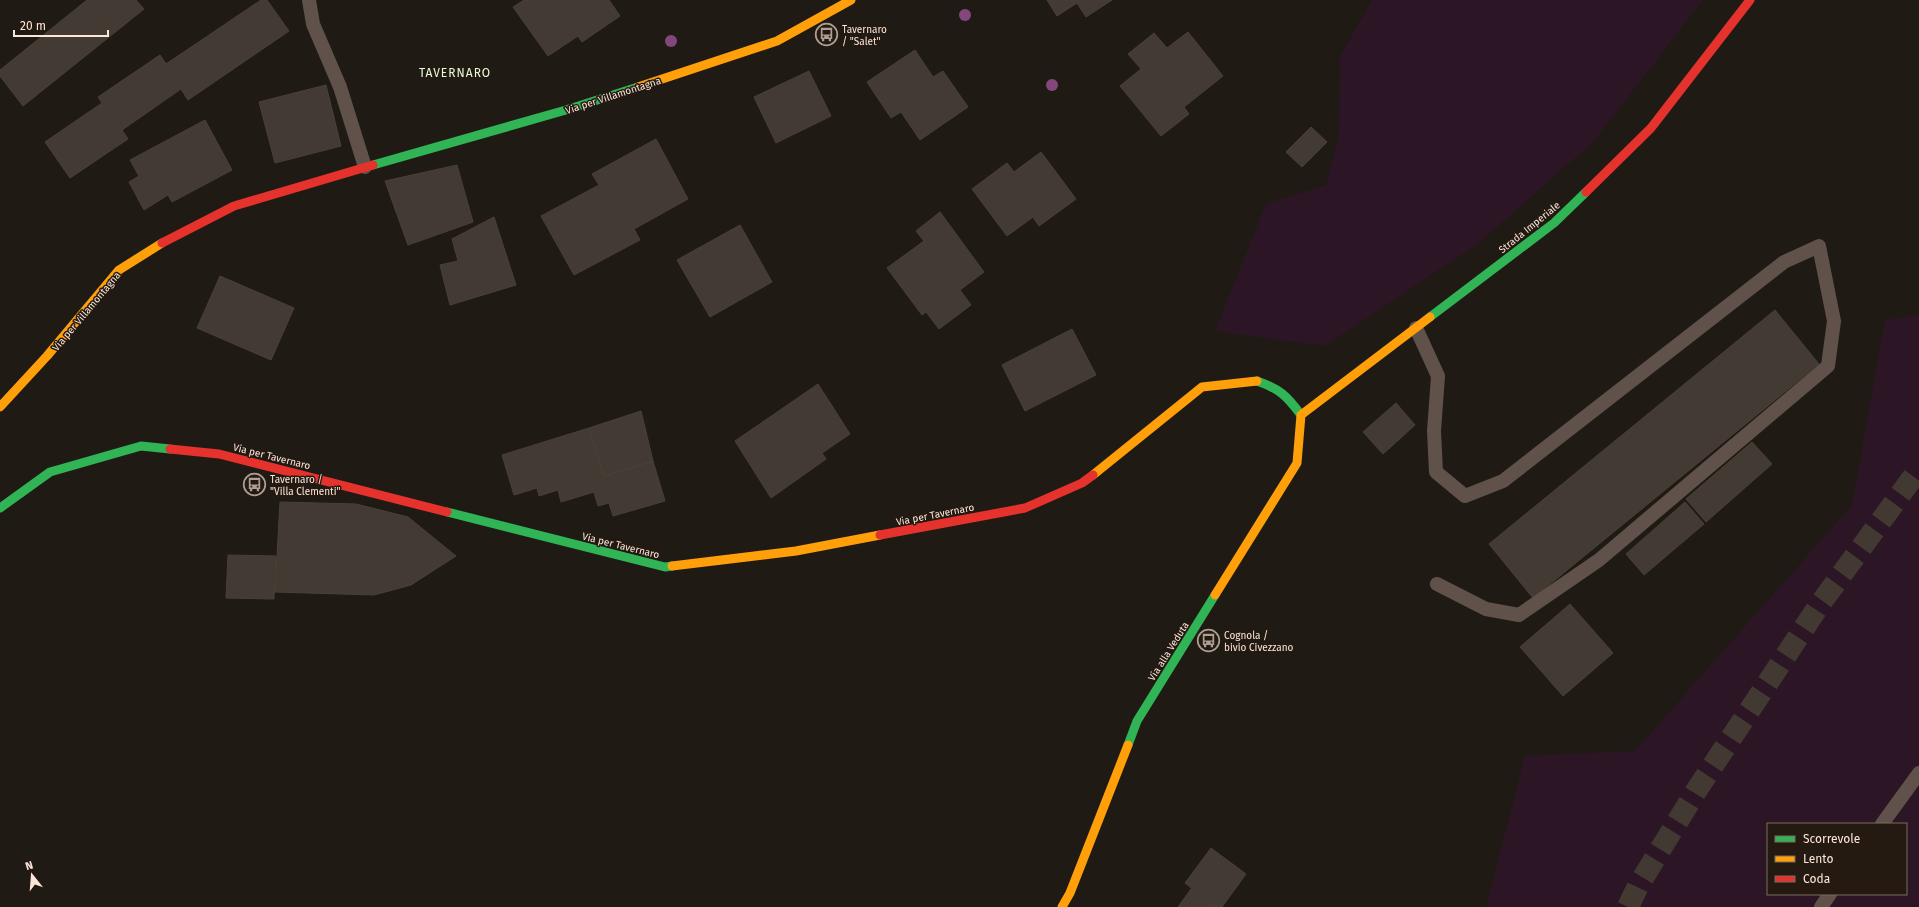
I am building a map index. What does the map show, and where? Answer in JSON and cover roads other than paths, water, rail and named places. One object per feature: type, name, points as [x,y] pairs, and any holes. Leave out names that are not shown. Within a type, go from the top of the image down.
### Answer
[{"type":"street","name":"Via per Villamontagna","points":[[0,407],[47,356],[119,270],[170,238],[234,206],[566,110],[777,41],[851,0]]},
{"type":"street","name":"Strada Imperiale","points":[[1301,415],[1554,223],[1651,128],[1750,0]]},
{"type":"street","name":"Via per Tavernaro","points":[[0,508],[50,472],[141,446],[219,454],[665,567],[796,551],[1025,508],[1082,483],[1128,449],[1202,387],[1256,381],[1275,386],[1292,402],[1301,415]]},
{"type":"street","name":"Via alla Veduta","points":[[1062,907],[1070,893],[1138,721],[1297,463],[1301,415]]},
{"type":"lane","points":[[309,0],[313,24],[340,87],[365,168]]},
{"type":"lane","points":[[1416,328],[1438,376],[1434,431],[1436,472],[1465,496],[1503,481],[1784,262],[1819,246],[1834,321],[1828,366],[1599,560],[1519,616],[1486,609],[1438,584]]},
{"type":"lane","points":[[1883,823],[1919,773]]},
{"type":"lane","points":[[1821,907],[1829,895]]},
{"type":"tunnel","points":[[1628,907],[1638,886],[1698,788],[1820,604],[1919,469]]},
{"type":"place","name":"Tavernaro / \"Salet\"","points":[[827,35]]},
{"type":"place","name":"Tavernaro / \"Villa Clementi\"","points":[[255,485]]},
{"type":"place","name":"Cognola / bivio Civezzano","points":[[1208,641]]},
{"type":"district","name":"TAVERNARO","points":[[455,73]]}]
